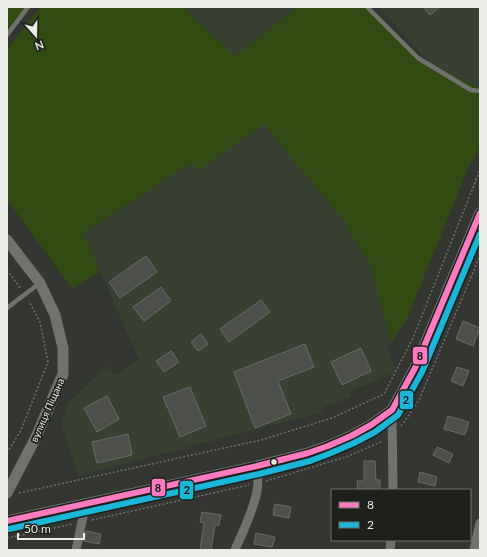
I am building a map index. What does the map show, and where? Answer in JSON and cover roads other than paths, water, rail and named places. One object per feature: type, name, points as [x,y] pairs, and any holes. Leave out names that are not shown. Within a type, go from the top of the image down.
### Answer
[{"type":"street","points":[[7,521],[257,466],[308,453],[328,446],[371,425],[392,410],[415,368],[480,213]]},
{"type":"street","name":"вулиця Піщана","points":[[7,240],[40,283],[55,315],[60,330],[63,348],[63,374],[11,494]]},
{"type":"street","points":[[392,410],[393,489]]},
{"type":"street","points":[[235,550],[249,518],[257,491],[257,466]]},
{"type":"street","points":[[76,550],[86,503]]},
{"type":"street","points":[[474,550],[480,522]]},
{"type":"lane","points":[[7,34],[28,7]]},
{"type":"lane","points":[[367,7],[418,58],[471,90],[480,90]]},
{"type":"lane","points":[[7,308],[40,283]]}]
